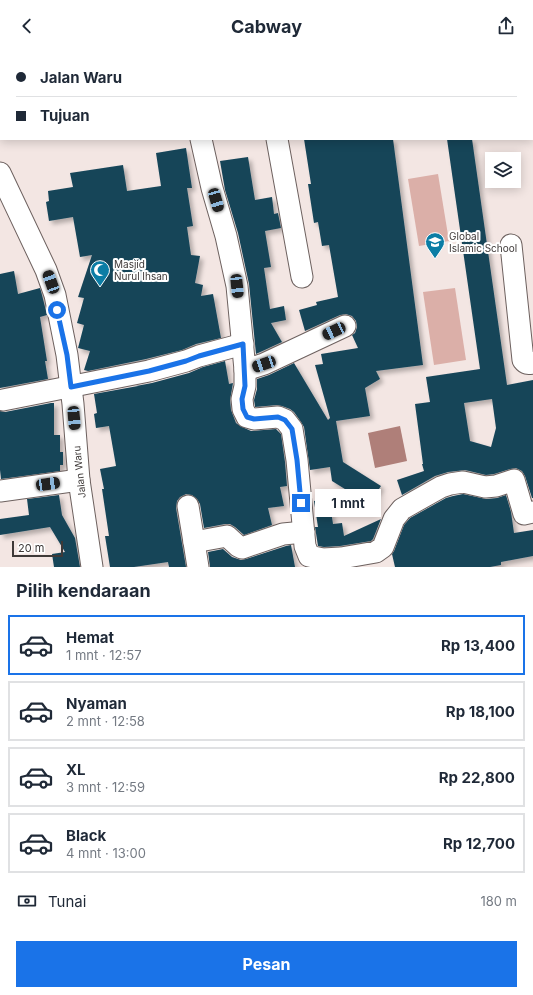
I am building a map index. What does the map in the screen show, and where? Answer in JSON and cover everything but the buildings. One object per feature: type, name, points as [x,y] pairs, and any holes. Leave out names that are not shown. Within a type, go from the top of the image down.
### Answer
[{"type":"street","points":[[201,140],[212,188],[226,236],[237,286],[245,370],[245,386],[242,399],[243,409],[247,417],[254,419],[278,417],[285,420],[292,429],[297,460],[305,546],[309,556],[323,559],[341,558],[376,552],[383,547],[394,519],[402,509],[440,487],[450,484],[463,482],[485,487],[496,486],[514,480],[524,514],[533,512]]},
{"type":"street","points":[[277,140],[302,277]]},
{"type":"street","name":"Jalan Waru","points":[[0,173],[46,270],[55,295],[67,355],[79,480],[92,567]]},
{"type":"street","points":[[511,245],[524,360],[528,364],[533,363]]},
{"type":"street","points":[[245,370],[264,364],[346,326]]},
{"type":"street","points":[[3,400],[149,371],[243,344]]},
{"type":"street","points":[[0,491],[79,480]]},
{"type":"street","points":[[188,506],[198,567]]},
{"type":"street","points":[[194,542],[227,536],[242,548],[283,534],[304,532]]},
{"type":"shaded area","points":[[438,174],[449,241],[419,246],[408,179]]},
{"type":"shaded area","points":[[455,288],[466,360],[434,365],[423,292]]},
{"type":"shaded area","points":[[400,426],[407,461],[375,468],[368,433]]},
{"type":"place","name":"Global Islamic School","points":[[435,259]]},
{"type":"place","name":"Masjid Nurul Ihsan","points":[[100,287]]},
{"type":"route","points":[[57,310],[67,355],[71,387],[149,371],[243,344],[245,370],[245,386],[242,399],[243,409],[247,417],[254,419],[278,417],[285,420],[292,429],[297,460],[301,503]]}]
